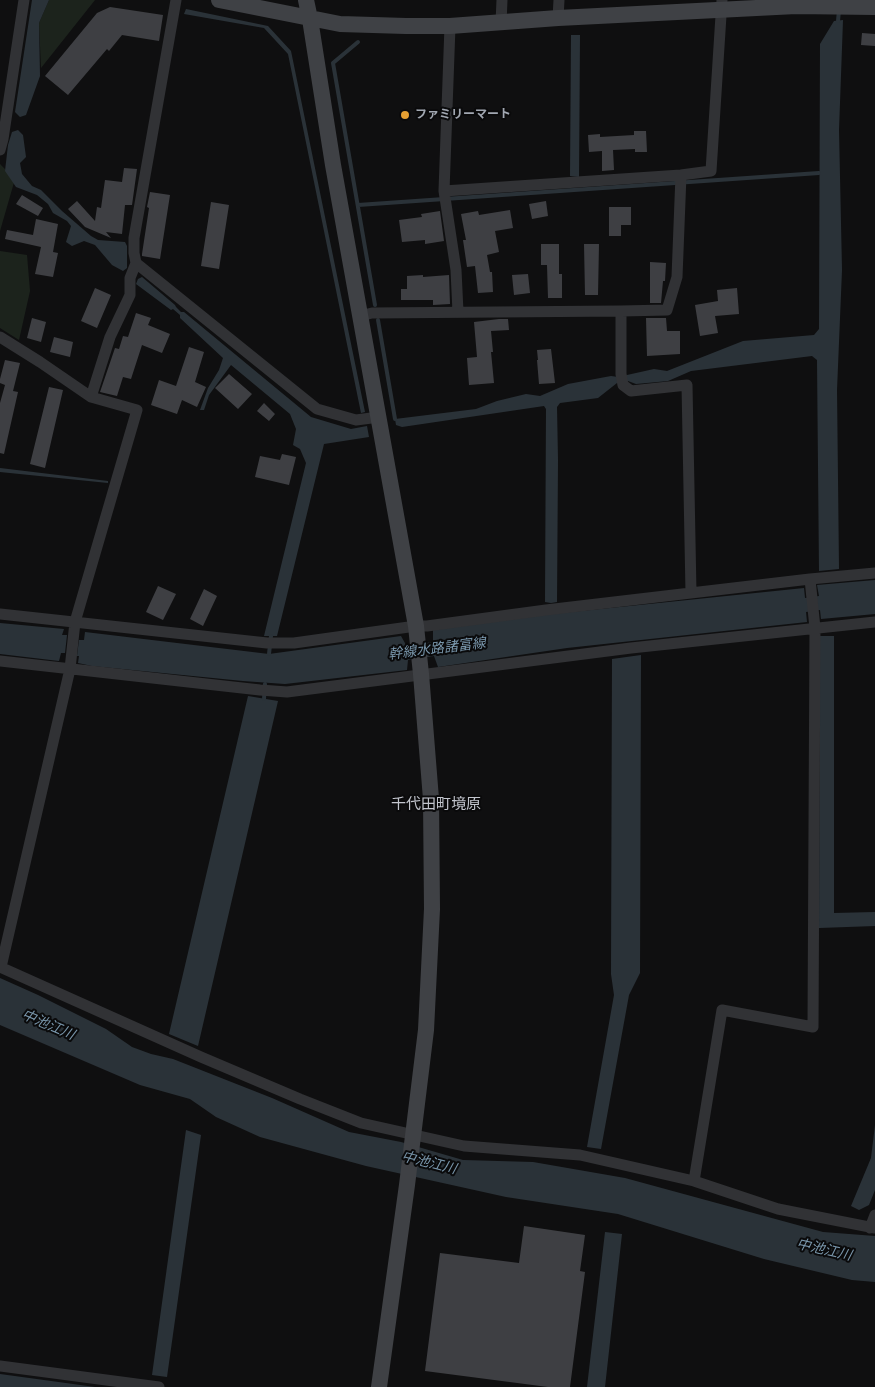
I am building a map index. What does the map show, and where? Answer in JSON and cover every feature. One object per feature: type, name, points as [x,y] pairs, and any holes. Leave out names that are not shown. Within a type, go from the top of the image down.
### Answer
[{"type":"street","points":[[0,150],[24,0]]},
{"type":"street","points":[[91,397],[110,337],[130,295],[130,278],[136,263],[134,238],[176,0]]},
{"type":"street","points":[[220,0],[340,24],[450,26],[722,5],[875,7]]},
{"type":"street","points":[[306,0],[333,165],[417,634],[431,799],[432,909],[426,1030],[414,1135],[380,1387]]},
{"type":"street","points":[[501,23],[502,0]]},
{"type":"street","points":[[558,18],[559,0]]},
{"type":"street","points":[[445,197],[711,171],[722,5]]},
{"type":"street","points":[[450,26],[445,197],[456,270],[458,312]]},
{"type":"street","points":[[360,316],[372,313],[620,312],[667,310],[677,277],[681,175]]},
{"type":"street","points":[[136,263],[317,408],[356,420],[379,417]]},
{"type":"street","points":[[620,312],[622,379],[631,391],[687,385],[691,594]]},
{"type":"street","points":[[0,337],[91,397],[137,410],[75,627],[71,664],[0,967],[201,1057],[361,1123],[464,1146],[580,1155],[694,1181],[778,1209],[872,1228],[875,1215]]},
{"type":"street","points":[[0,614],[75,627],[271,643],[294,643],[417,634],[427,626],[552,609],[875,573]]},
{"type":"street","points":[[694,1181],[722,1010],[813,1027],[815,628],[810,579]]},
{"type":"street","points":[[0,661],[71,664],[264,691],[287,692],[421,667],[618,650],[875,622]]},
{"type":"street","points":[[0,1366],[159,1387]]},
{"type":"shaded area","points":[[49,0],[95,0],[41,68],[39,23]]},
{"type":"shaded area","points":[[0,164],[15,179],[0,231]]},
{"type":"shaded area","points":[[0,251],[27,255],[30,291],[19,340],[0,328]]},
{"type":"water","points":[[32,0],[49,0],[39,23],[40,76],[26,115],[20,117],[15,112]]},
{"type":"water","points":[[186,9],[268,26],[291,51],[365,412],[361,413],[288,54],[264,28],[184,14]]},
{"type":"water","points":[[843,20],[839,130],[842,270],[837,390],[839,569],[819,571],[817,360],[812,356],[691,371],[668,381],[636,384],[628,381],[617,383],[598,398],[560,403],[557,407],[557,602],[545,602],[546,409],[544,406],[402,427],[396,425],[395,419],[476,409],[497,401],[526,394],[540,396],[568,384],[611,376],[618,377],[654,369],[667,371],[743,341],[814,335],[819,329],[820,44],[834,21]]},
{"type":"water","points":[[571,35],[580,35],[579,177],[570,176]]},
{"type":"water","points":[[18,130],[23,135],[26,157],[20,163],[22,174],[32,186],[41,190],[91,236],[98,240],[125,242],[127,246],[127,268],[123,271],[112,265],[95,245],[84,241],[72,246],[66,242],[71,226],[67,221],[53,213],[48,204],[37,195],[16,187],[5,171],[8,145],[12,132]]},
{"type":"water","points":[[142,277],[181,312],[184,312],[311,417],[351,429],[367,426],[369,437],[324,444],[277,636],[264,636],[306,463],[300,449],[293,445],[296,429],[290,414],[231,365],[209,395],[204,410],[200,410],[208,388],[219,370],[223,358],[180,318],[180,315],[173,309],[171,310],[136,284],[138,279]]},
{"type":"water","points":[[0,468],[108,481],[108,483],[0,472]]},
{"type":"water","name":"幹線水路諸富線","points":[[875,580],[875,614],[821,619],[820,610],[806,612],[807,622],[567,648],[438,667],[434,656],[408,660],[407,670],[285,684],[92,666],[78,663],[79,656],[77,656],[79,640],[84,640],[85,632],[269,654],[401,636],[406,645],[433,642],[433,630],[552,614],[804,588],[805,598],[819,596],[817,585]]},
{"type":"water","points":[[0,623],[64,629],[62,635],[67,635],[65,653],[61,653],[59,661],[0,654]]},
{"type":"water","points":[[820,636],[834,636],[834,913],[875,912],[875,926],[819,928]]},
{"type":"water","points":[[641,655],[640,973],[629,995],[601,1149],[587,1147],[614,995],[611,974],[612,659]]},
{"type":"water","points":[[248,696],[278,701],[198,1046],[169,1034]]},
{"type":"water","name":"中池江川","points":[[0,978],[106,1029],[132,1047],[173,1059],[272,1098],[349,1132],[401,1142],[463,1160],[533,1162],[625,1178],[823,1232],[875,1236],[875,1282],[852,1280],[764,1259],[618,1214],[506,1197],[366,1166],[260,1137],[216,1117],[190,1099],[140,1085],[0,1025]]},
{"type":"water","points":[[875,1125],[875,1190],[869,1205],[859,1210],[851,1206],[871,1158]]},
{"type":"water","points":[[186,1130],[201,1135],[167,1377],[152,1375]]},
{"type":"water","points":[[605,1232],[622,1234],[605,1387],[587,1387]]},
{"type":"water","points":[[0,1374],[95,1387],[0,1387]]},
{"type":"building","points":[[110,7],[163,15],[159,41],[122,35],[109,51],[107,49],[68,95],[45,76],[97,13]]},
{"type":"building","points":[[862,33],[875,34],[875,46],[861,45]]},
{"type":"building","points":[[634,131],[646,131],[647,152],[635,152],[635,149],[613,150],[614,170],[602,171],[602,151],[589,152],[588,135],[600,134],[600,137],[634,135]]},
{"type":"building","points":[[124,168],[137,169],[132,205],[125,205],[122,234],[106,232],[111,238],[85,227],[68,209],[77,201],[95,221],[97,207],[101,208],[105,180],[122,182]]},
{"type":"building","points":[[150,192],[170,195],[160,259],[142,256]]},
{"type":"building","points":[[22,195],[43,208],[38,216],[16,204]]},
{"type":"building","points":[[546,201],[548,216],[532,219],[529,204]]},
{"type":"building","points":[[211,202],[229,205],[219,269],[201,266]]},
{"type":"building","points":[[609,207],[631,207],[631,225],[621,225],[621,236],[609,236]]},
{"type":"building","points":[[510,210],[513,228],[495,231],[499,252],[487,255],[490,272],[492,272],[493,292],[478,293],[475,266],[467,267],[463,240],[466,240],[461,214],[478,211],[479,215]]},
{"type":"building","points":[[440,211],[444,241],[425,244],[425,240],[402,242],[399,220],[422,217],[421,214]]},
{"type":"building","points":[[36,219],[58,224],[53,252],[58,253],[53,277],[35,274],[41,247],[5,239],[7,230],[33,235]]},
{"type":"building","points":[[541,244],[559,244],[559,274],[562,274],[562,298],[548,298],[547,265],[541,265]]},
{"type":"building","points":[[584,244],[599,244],[598,295],[585,295]]},
{"type":"building","points":[[650,262],[666,263],[661,303],[650,303]]},
{"type":"building","points":[[528,274],[530,293],[514,295],[512,275]]},
{"type":"building","points":[[423,275],[423,277],[449,275],[450,304],[433,305],[433,300],[401,300],[401,289],[407,289],[407,276]]},
{"type":"building","points":[[95,288],[111,295],[97,328],[81,321]]},
{"type":"building","points":[[737,288],[739,314],[715,316],[718,333],[700,336],[695,305],[718,301],[717,290]]},
{"type":"building","points":[[136,313],[151,318],[148,325],[170,334],[162,353],[142,345],[131,379],[123,377],[117,396],[100,392],[115,348],[119,349],[123,336],[128,337]]},
{"type":"building","points":[[32,318],[46,322],[41,342],[27,338]]},
{"type":"building","points":[[646,318],[666,318],[667,331],[680,331],[680,354],[647,356]]},
{"type":"building","points":[[508,319],[509,330],[491,331],[494,383],[469,385],[467,358],[477,357],[474,322]]},
{"type":"building","points":[[54,337],[73,342],[70,357],[50,352]]},
{"type":"building","points":[[189,347],[204,352],[195,382],[206,387],[197,407],[182,400],[177,414],[151,405],[159,380],[176,386]]},
{"type":"building","points":[[551,349],[555,383],[539,384],[537,350]]},
{"type":"building","points":[[5,360],[20,363],[13,391],[18,392],[4,454],[0,453],[0,403],[5,385],[0,383],[0,379]]},
{"type":"building","points":[[229,374],[252,394],[238,409],[215,388]]},
{"type":"building","points":[[49,387],[63,390],[45,468],[30,464]]},
{"type":"building","points":[[264,403],[275,414],[269,421],[257,411]]},
{"type":"building","points":[[282,454],[296,457],[289,485],[255,477],[260,456],[280,460]]},
{"type":"building","points":[[158,586],[176,594],[163,620],[146,612]]},
{"type":"building","points":[[204,589],[217,596],[203,626],[190,619]]},
{"type":"building","points":[[524,1226],[585,1235],[580,1271],[585,1272],[570,1387],[548,1387],[425,1371],[440,1253],[519,1263]]},
{"type":"waterway","points":[[838,21],[839,10]]},
{"type":"waterway","points":[[358,42],[333,63],[375,305]]},
{"type":"waterway","points":[[358,205],[819,173]]},
{"type":"waterway","points":[[378,320],[395,419]]},
{"type":"waterway","points":[[269,654],[271,636]]},
{"type":"waterway","points":[[264,699],[265,684]]},
{"type":"place","name":"ファミリーマート","points":[[405,115]]},
{"type":"district","name":"千代田町境原","points":[[436,805]]}]
